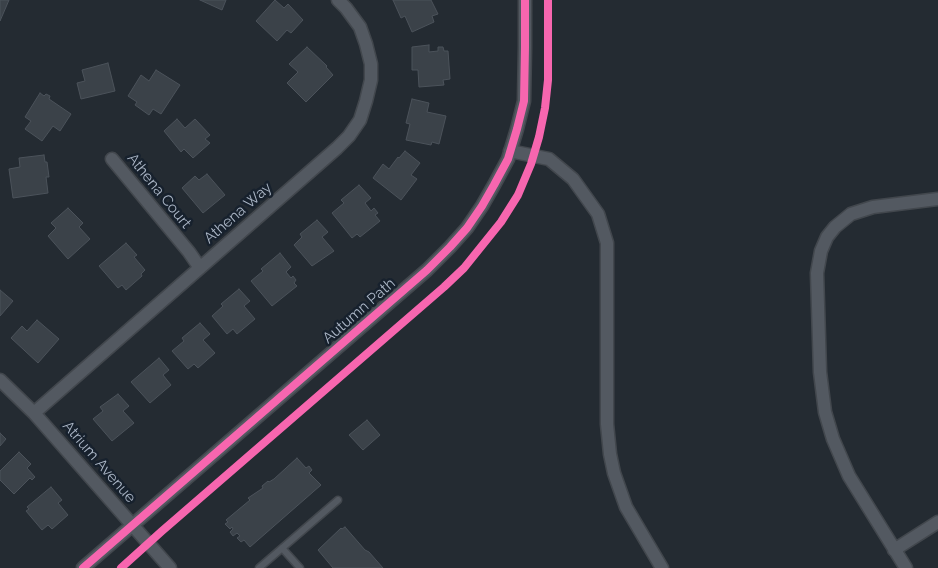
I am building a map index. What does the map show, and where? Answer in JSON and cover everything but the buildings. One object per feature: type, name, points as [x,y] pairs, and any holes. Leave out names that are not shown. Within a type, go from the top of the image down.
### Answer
[{"type":"street","name":"Athena Way","points":[[34,412],[349,136],[360,120],[366,101],[371,80],[371,64],[360,27],[338,0]]},
{"type":"street","name":"Autumn Path","points":[[83,568],[427,270],[467,228],[482,206],[508,159],[517,129],[524,100],[525,0]]},
{"type":"street","points":[[510,152],[549,159],[573,179],[598,214],[608,243],[607,424],[610,454],[614,473],[626,506],[662,568]]},
{"type":"street","name":"Athena Court","points":[[112,159],[200,268]]},
{"type":"street","points":[[906,568],[849,476],[830,430],[825,412],[820,372],[817,273],[821,251],[827,237],[835,227],[852,214],[873,207],[938,198]]},
{"type":"street","name":"Atrium Avenue","points":[[0,380],[34,412],[170,568]]},
{"type":"street","points":[[894,550],[938,522]]},
{"type":"lane","points":[[259,568],[338,500]]},
{"type":"lane","points":[[282,548],[300,568]]},
{"type":"cycle path","points":[[83,568],[427,270],[467,228],[482,206],[508,159],[517,129],[524,101],[525,0]]},
{"type":"cycle path","points":[[121,568],[444,287],[464,268],[501,222],[518,195],[531,164],[539,137],[548,80],[548,0]]}]
